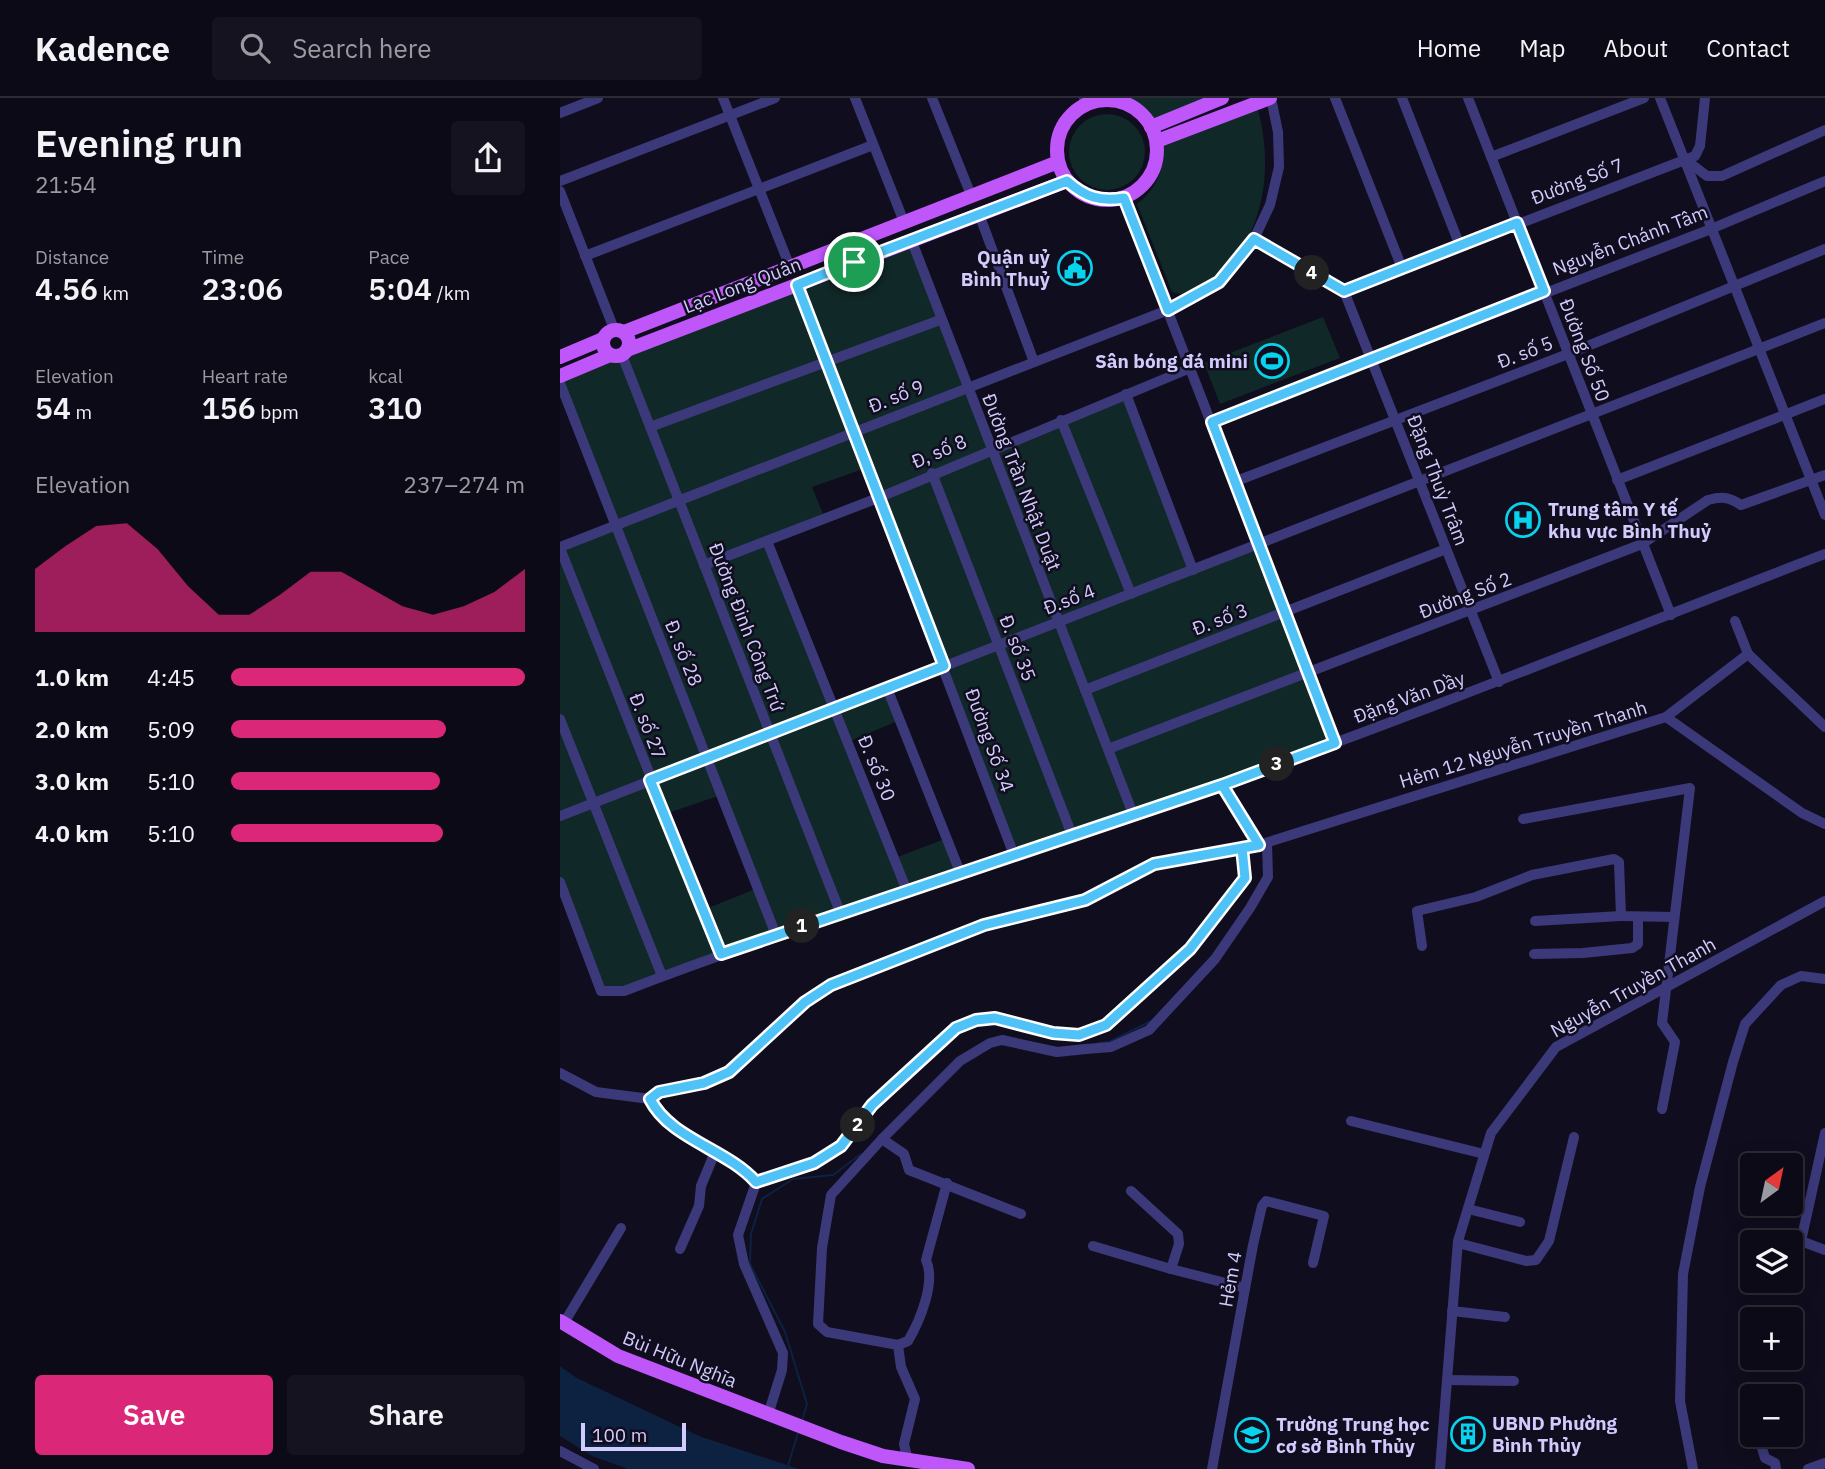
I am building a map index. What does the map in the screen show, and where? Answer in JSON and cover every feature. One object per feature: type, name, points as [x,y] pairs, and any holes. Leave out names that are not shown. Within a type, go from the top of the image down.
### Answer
[{"type":"main road","points":[[1154,134],[1222,98]]},
{"type":"main road","points":[[1154,134],[1271,98]]},
{"type":"main road","points":[[1085,101],[1123,104],[1142,115],[1154,134],[1156,161],[1150,177],[1139,190],[1124,198],[1108,201],[1093,198],[1067,181],[1058,162],[1059,135],[1085,101]]},
{"type":"main road","name":"Lạc Long Quân","points":[[560,357],[614,333],[1058,162]]},
{"type":"main road","name":"Lạc Long Quân","points":[[560,376],[1067,181]]},
{"type":"main road","points":[[971,195],[979,214]]},
{"type":"main road","points":[[904,222],[911,239]]},
{"type":"main road","points":[[790,267],[797,285]]},
{"type":"main road","points":[[614,333],[629,341],[620,353],[604,348],[614,333]]},
{"type":"main road","name":"Bùi Hữu Nghĩa","points":[[562,1322],[618,1356],[813,1432],[883,1456],[908,1461]]},
{"type":"main road","points":[[908,1461],[968,1469]]},
{"type":"street","points":[[560,113],[598,98]]},
{"type":"street","points":[[723,98],[790,267]]},
{"type":"street","points":[[560,181],[775,98]]},
{"type":"street","points":[[855,98],[904,222]]},
{"type":"street","points":[[932,98],[971,195]]},
{"type":"street","name":"Đ. số 9","points":[[560,547],[1168,310],[1219,282],[1254,239],[1270,205],[1279,167],[1278,132],[1271,98]]},
{"type":"street","points":[[1335,98],[1402,268]]},
{"type":"street","points":[[1402,98],[1460,246]]},
{"type":"street","name":"Đường Số 50","points":[[1468,98],[1671,615]]},
{"type":"street","points":[[1491,157],[1644,98]]},
{"type":"street","points":[[1661,98],[1825,515]]},
{"type":"street","points":[[1684,158],[1695,156],[1700,146],[1705,98]]},
{"type":"street","points":[[1684,158],[1707,176],[1722,176],[1825,130]]},
{"type":"street","points":[[585,256],[873,145]]},
{"type":"street","name":"Đường Số 7","points":[[1344,291],[1684,158]]},
{"type":"street","name":"Nguyễn Chánh Tâm","points":[[1212,422],[1544,291],[1711,229],[1825,182]]},
{"type":"street","points":[[560,191],[614,333]]},
{"type":"street","points":[[1124,198],[1188,369],[1260,543],[1335,743]]},
{"type":"street","points":[[979,214],[1034,362]]},
{"type":"street","name":"Đường Trần Nhật Duật","points":[[911,239],[940,320],[1133,814]]},
{"type":"street","points":[[1254,239],[1344,291]]},
{"type":"street","name":"Đ. số 5","points":[[1234,482],[1568,354],[1825,249]]},
{"type":"street","name":"Đường Số 34","points":[[797,285],[1014,855]]},
{"type":"street","name":"Đặng Thuỳ Trâm","points":[[1344,291],[1499,682]]},
{"type":"street","points":[[650,427],[940,320]]},
{"type":"street","name":"Đ.số 4","points":[[560,816],[1825,323]]},
{"type":"street","name":"Đường Đinh Công Trứ","points":[[620,353],[840,912]]},
{"type":"street","name":"Đ, số 8","points":[[704,565],[878,498],[932,473],[1188,369]]},
{"type":"street","name":"Đ. số 28","points":[[560,383],[776,935]]},
{"type":"street","points":[[1126,394],[1193,570]]},
{"type":"street","points":[[1617,480],[1825,399]]},
{"type":"street","points":[[1060,420],[1131,594]]},
{"type":"street","name":"Đ. số 35","points":[[932,473],[1072,835]]},
{"type":"street","name":"Đường Số 2","points":[[1108,748],[1471,612],[1642,544],[1708,499],[1720,496],[1731,498],[1741,505],[1825,475]]},
{"type":"street","name":"Đ. số 30","points":[[767,541],[907,891]]},
{"type":"street","name":"Đ. số 27","points":[[560,547],[721,954]]},
{"type":"street","name":"Đ. số 3","points":[[1085,690],[1446,549]]},
{"type":"street","name":"Đặng Văn Dầy","points":[[560,882],[601,991],[624,991],[840,912],[1222,785],[1499,682],[1825,554]]},
{"type":"street","points":[[1735,621],[1748,654],[1825,727]]},
{"type":"street","name":"Hẻm 12 Nguyễn Truyền Thanh","points":[[650,1099],[659,1092],[704,1083],[729,1072],[805,1002],[831,985],[984,925],[1085,900],[1154,864],[1263,844],[1666,717],[1748,654]]},
{"type":"street","points":[[887,688],[960,872]]},
{"type":"street","points":[[1666,717],[1802,813],[1825,824]]},
{"type":"street","points":[[560,719],[663,976]]},
{"type":"street","points":[[947,1183],[926,1260],[931,1270],[919,1319],[908,1341],[898,1345],[827,1332],[818,1324],[817,1312],[822,1248],[831,1195],[953,1068],[972,1051],[1002,1040],[1057,1052],[1111,1047],[1149,1030],[1215,958],[1268,877],[1263,844],[1222,785]]},
{"type":"street","points":[[1523,819],[1690,788],[1662,1023],[1675,1042],[1662,1109]]},
{"type":"street","points":[[756,1182],[814,1163],[841,1146],[872,1105],[956,1028],[976,1020],[995,1018],[1053,1033],[1079,1035],[1106,1025],[1173,966],[1214,919],[1245,878],[1242,848]]},
{"type":"street","points":[[1422,946],[1417,911],[1476,897],[1532,875],[1614,859],[1619,862],[1621,916]]},
{"type":"street","name":"Nguyễn Truyền Thanh","points":[[1440,1469],[1458,1243],[1491,1133],[1556,1047],[1825,901]]},
{"type":"street","points":[[1535,921],[1621,916],[1674,917]]},
{"type":"street","points":[[1534,954],[1632,948],[1638,944],[1638,917]]},
{"type":"street","points":[[1693,1469],[1680,1401],[1683,1274],[1700,1187],[1733,1062],[1745,1024],[1781,985],[1801,976],[1825,979]]},
{"type":"street","points":[[560,1073],[596,1092],[650,1099],[663,1116],[756,1182]]},
{"type":"street","points":[[1351,1121],[1485,1154]]},
{"type":"street","points":[[1803,1232],[1825,1133]]},
{"type":"street","points":[[1458,1243],[1526,1261],[1536,1260],[1549,1241],[1574,1137]]},
{"type":"street","points":[[882,1139],[904,1154],[909,1170],[1021,1214]]},
{"type":"street","points":[[680,1248],[699,1206],[701,1186],[715,1152]]},
{"type":"street","points":[[756,1182],[738,1235],[744,1264],[783,1353],[782,1370],[768,1415]]},
{"type":"street","points":[[1131,1191],[1178,1234],[1179,1244],[1171,1269]]},
{"type":"street","name":"Hẻm 4","points":[[1212,1469],[1245,1288],[1262,1206],[1266,1201],[1324,1216],[1313,1263]]},
{"type":"street","points":[[1468,1209],[1520,1222]]},
{"type":"street","points":[[562,1322],[621,1228]]},
{"type":"street","points":[[1803,1242],[1825,1250]]},
{"type":"street","points":[[1093,1246],[1245,1288]]},
{"type":"street","points":[[1452,1311],[1505,1317]]},
{"type":"street","points":[[898,1345],[901,1367],[915,1399],[904,1444],[908,1461]]},
{"type":"street","points":[[1447,1380],[1514,1381]]},
{"type":"street","points":[[1762,1447],[1765,1458],[1773,1462],[1776,1469]]},
{"type":"street","points":[[560,1451],[594,1469]]},
{"type":"street","points":[[1808,1469],[1825,1463]]},
{"type":"green space","points":[[1122,98],[1209,98],[1153,120],[1143,110]]},
{"type":"green space","points":[[1258,110],[1263,131],[1265,175],[1256,218],[1247,238],[1235,257],[1216,276],[1181,294],[1172,292],[1137,204],[1155,185],[1164,144]]},
{"type":"green space","points":[[1107,114],[1122,117],[1134,125],[1142,137],[1145,152],[1142,167],[1134,179],[1122,187],[1107,190],[1092,187],[1080,179],[1072,167],[1069,152],[1072,137],[1080,125],[1092,117]]},
{"type":"green space","points":[[911,239],[990,448],[1125,397],[1190,570],[1260,543],[1335,743],[1014,855],[866,468],[812,487],[823,514],[767,541],[835,709],[887,688],[900,720],[848,742],[895,858],[947,838],[960,872],[624,991],[601,991],[560,882],[560,547],[615,525],[560,383],[615,357]],"holes":[[[721,795],[758,888],[703,910],[665,814]]]},
{"type":"green space","name":"Sân bóng đá mini","points":[[1323,317],[1340,358],[1220,404],[1204,363]]},
{"type":"water","points":[[560,1366],[577,1378],[699,1436],[799,1469],[628,1469],[592,1456],[560,1436]]},
{"type":"waterway","points":[[1098,1043],[1109,1042],[1151,1021]]},
{"type":"waterway","points":[[802,1421],[807,1404],[785,1332],[750,1264],[751,1234],[762,1199],[793,1179],[833,1175],[861,1154]]},
{"type":"waterway","points":[[787,1469],[798,1433]]},
{"type":"place","name":"Quận uỷ Bình Thuỷ","points":[[1075,268]]},
{"type":"place","name":"Sân bóng đá mini","points":[[1272,361]]},
{"type":"place","name":"Trung tâm Y tế khu vực Bình Thuỷ","points":[[1523,520]]},
{"type":"place","name":"UBND Phường Bình Thủy","points":[[1468,1434]]},
{"type":"place","name":"Trường Trung học cơ sở Bình Thủy","points":[[1252,1435]]},
{"type":"route","points":[[854,262],[797,285],[944,666],[650,780],[721,954],[1222,785],[1259,845],[1242,848],[1245,878],[1190,949],[1106,1025],[1079,1035],[1053,1033],[995,1018],[976,1020],[956,1028],[872,1105],[841,1146],[814,1163],[756,1182],[731,1162],[680,1129],[655,1109],[650,1099],[659,1092],[704,1083],[729,1072],[765,1042],[805,1002],[831,985],[984,925],[1085,900],[1111,889],[1154,864],[1205,854],[1259,845],[1222,785],[1335,743],[1212,422],[1544,291],[1517,223],[1344,291],[1254,239],[1238,262],[1219,282],[1168,310],[1124,198],[1108,201],[1093,198],[1079,192],[1067,181],[854,262]]}]
